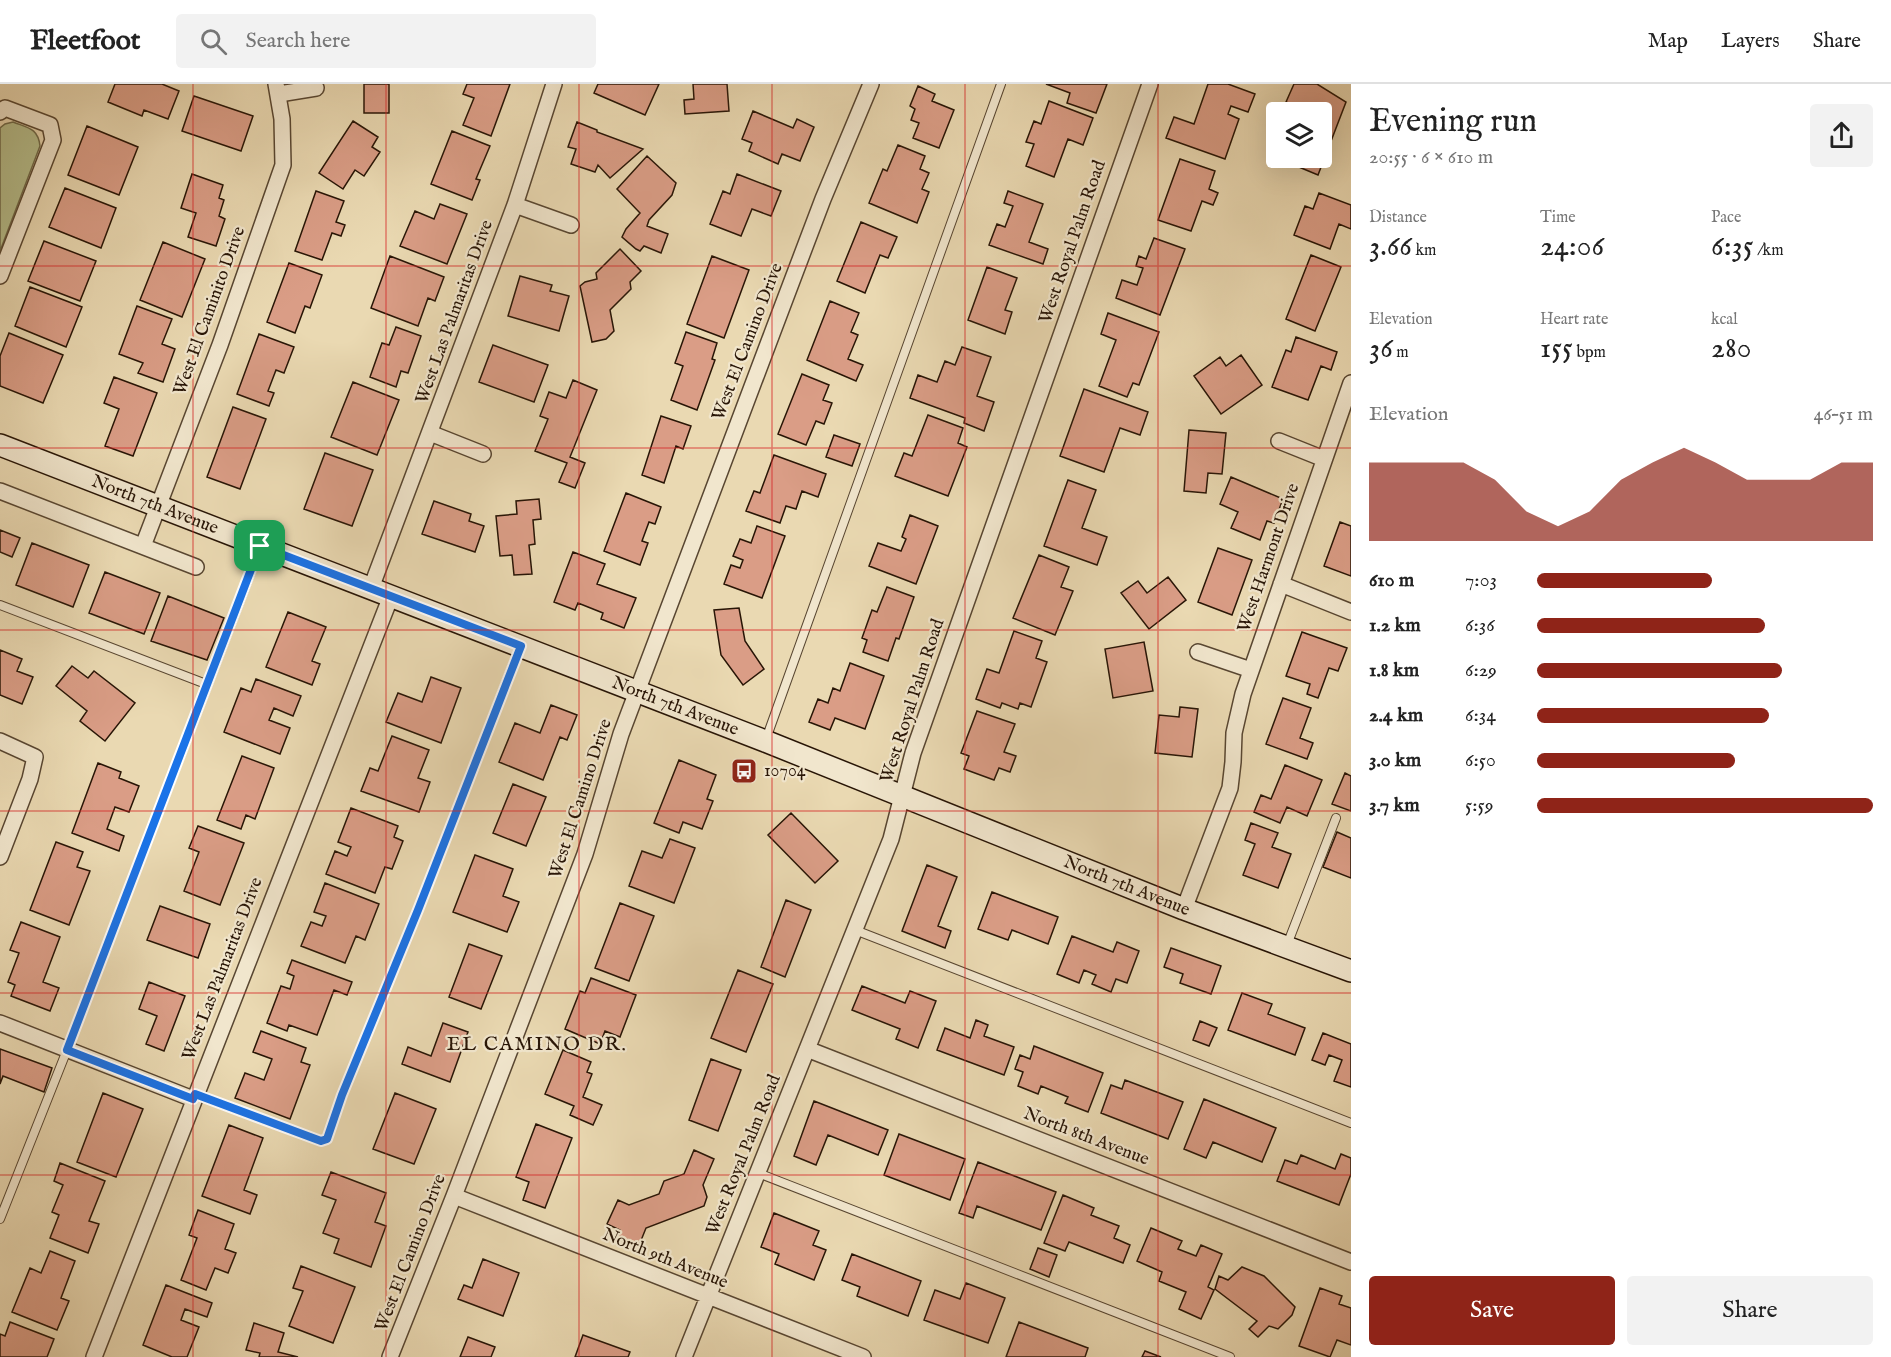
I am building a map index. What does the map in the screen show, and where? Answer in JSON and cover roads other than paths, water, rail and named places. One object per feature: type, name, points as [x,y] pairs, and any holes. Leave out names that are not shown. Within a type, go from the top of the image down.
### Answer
[{"type":"main road","name":"North 7th Avenue","points":[[0,445],[765,741],[1184,909],[1351,971]]},
{"type":"street","name":"West Las Palmaritas Drive","points":[[371,588],[515,205],[554,84]]},
{"type":"street","name":"West Royal Palm Road","points":[[684,1357],[891,839],[913,753],[1149,84]]},
{"type":"street","name":"West El Camino Drive","points":[[390,1357],[585,854],[621,734],[866,85]]},
{"type":"street","points":[[278,89],[316,87]]},
{"type":"street","name":"West El Caminito Drive","points":[[143,546],[220,345],[283,165],[282,119],[278,89]]},
{"type":"street","points":[[0,112],[5,108],[50,125],[53,140],[0,276]]},
{"type":"street","name":"West Las Palmaritas Drive","points":[[515,205],[571,225]]},
{"type":"street","name":"West Harmont Drive","points":[[1184,909],[1230,788],[1234,733],[1243,694],[1351,383]]},
{"type":"street","name":"West Las Palmaritas Drive","points":[[430,433],[483,454]]},
{"type":"street","points":[[1280,441],[1324,459]]},
{"type":"street","points":[[0,491],[196,567]]},
{"type":"street","points":[[1281,584],[1351,612]]},
{"type":"street","name":"West Las Palmaritas Drive","points":[[94,1357],[391,596]]},
{"type":"street","points":[[1198,652],[1251,670]]},
{"type":"street","points":[[0,741],[35,757],[30,779],[0,857]]},
{"type":"street","points":[[0,1023],[194,1097]]},
{"type":"street","name":"North 8th Avenue","points":[[807,1049],[1351,1262]]},
{"type":"street","name":"North 9th Avenue","points":[[454,1196],[863,1357]]},
{"type":"lane","points":[[765,741],[1001,84]]},
{"type":"lane","points":[[0,1219],[260,546]]},
{"type":"lane","points":[[0,605],[206,684]]},
{"type":"lane","points":[[194,1097],[321,1141],[327,1139],[342,1095],[418,910],[521,646]]},
{"type":"lane","points":[[1286,947],[1336,818]]},
{"type":"lane","points":[[855,930],[1351,1122]]},
{"type":"lane","points":[[758,1173],[1230,1357]]},
{"type":"place","name":"10704","points":[[744,771]]},
{"type":"district","name":"EL CAMINO DR.","points":[[537,1044]]}]
